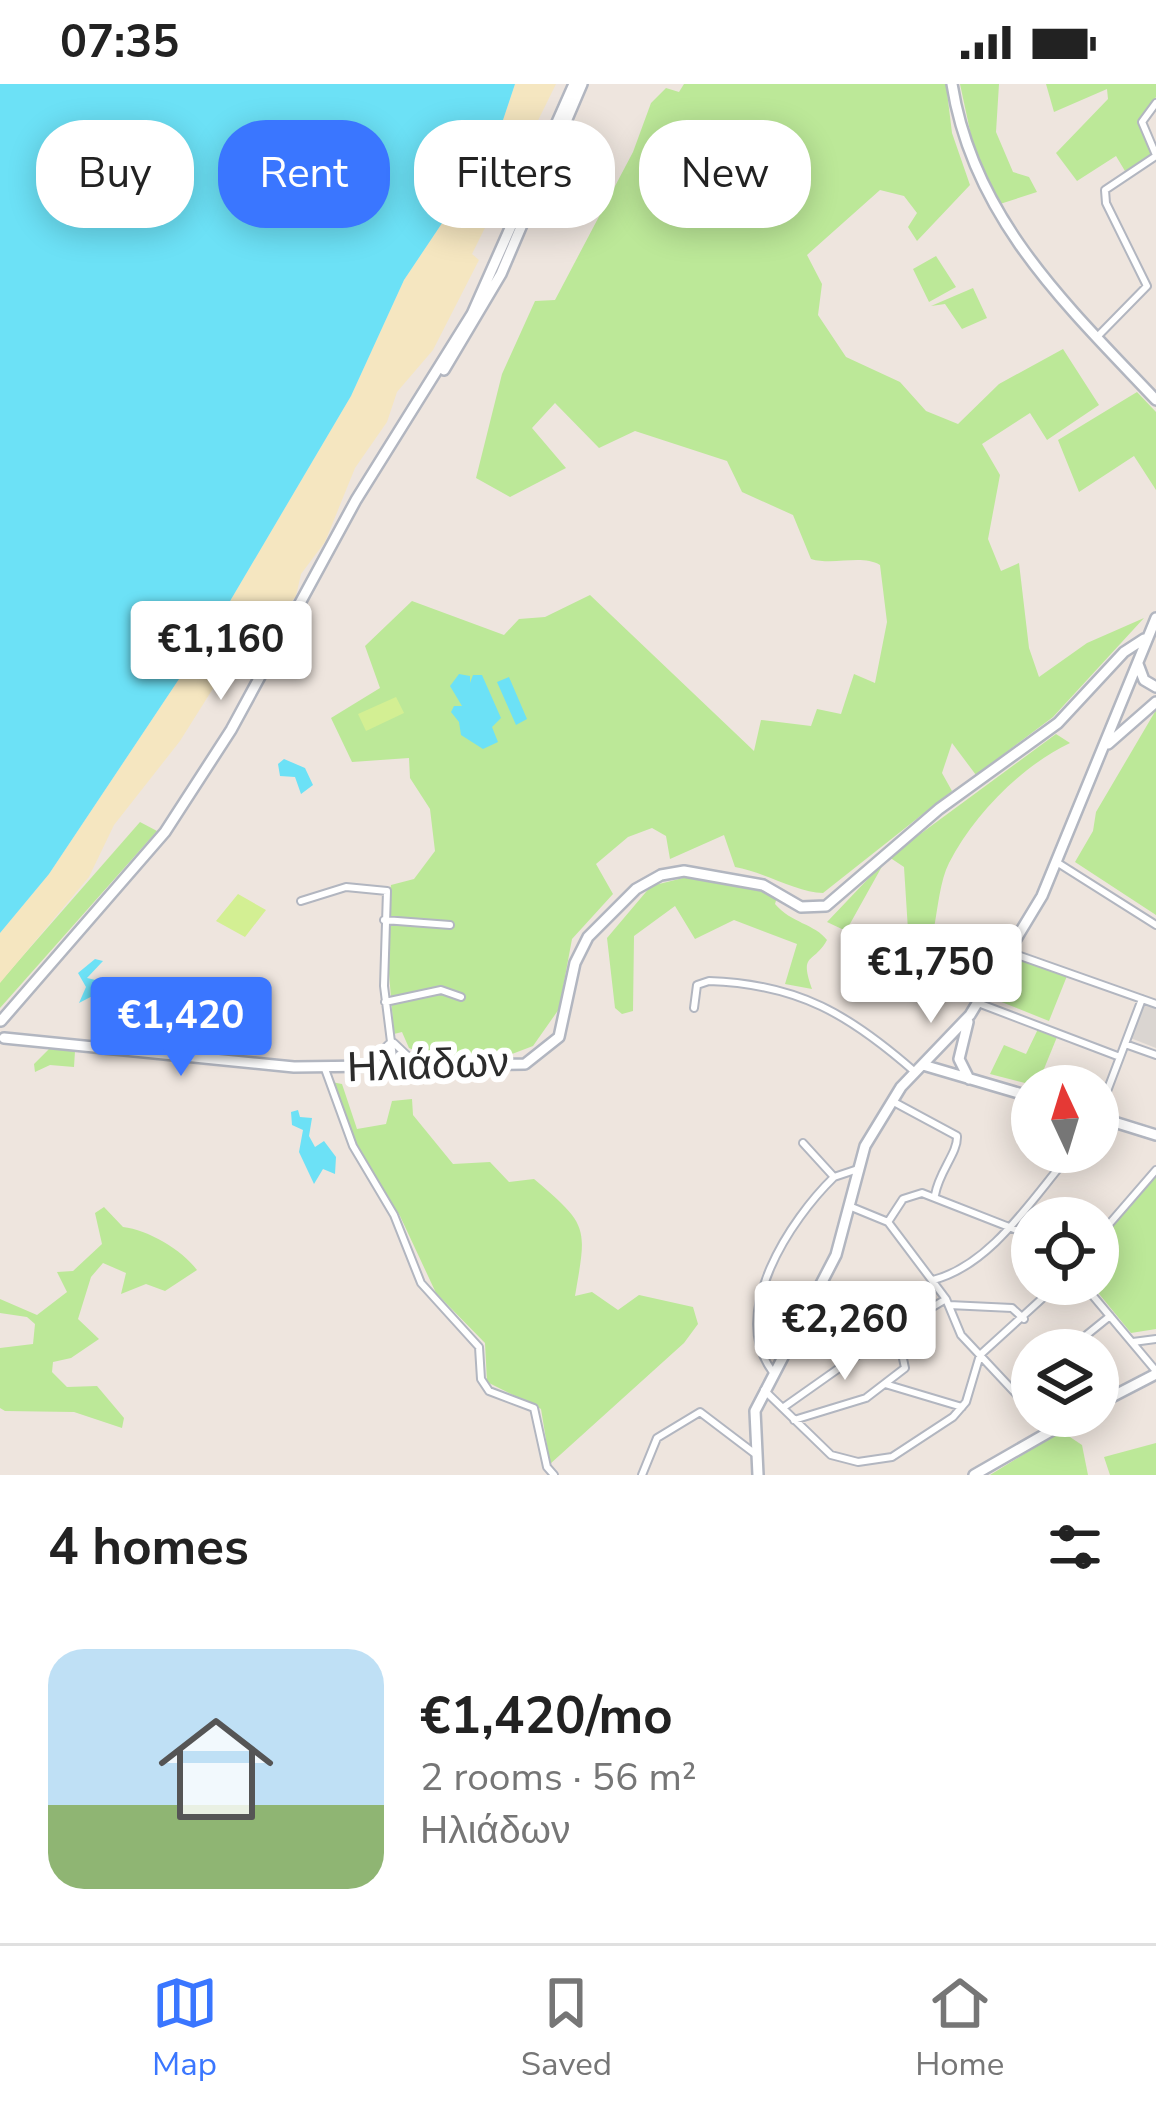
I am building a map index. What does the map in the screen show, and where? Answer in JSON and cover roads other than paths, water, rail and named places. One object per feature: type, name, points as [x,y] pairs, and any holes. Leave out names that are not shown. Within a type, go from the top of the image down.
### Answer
[{"type":"main road","points":[[4,1027],[164,832],[246,705],[356,500],[472,328],[526,220],[578,84]]},
{"type":"main road","points":[[430,388],[510,236],[578,84]]},
{"type":"main road","points":[[952,84],[965,147],[989,203],[1025,256],[1156,400]]},
{"type":"main road","points":[[758,1475],[754,1418],[763,1389],[829,1270],[858,1169],[891,1101],[970,1015],[1058,863],[1156,617]]},
{"type":"main road","points":[[1141,649],[1141,675],[1155,686]]},
{"type":"main road","name":"Ηλιάδων","points":[[4,1027],[22,1040],[325,1069],[505,1067],[546,1052],[564,1027],[575,963],[588,937],[620,902],[662,875],[684,871],[763,885],[801,908],[833,902],[920,824],[1058,723],[1124,652],[1141,649]]},
{"type":"main road","points":[[1123,698],[1155,686]]},
{"type":"main road","points":[[1123,698],[1125,711],[1138,714]]},
{"type":"main road","points":[[1102,754],[1156,701]]},
{"type":"main road","points":[[969,1079],[959,1053],[970,1015]]},
{"type":"main road","points":[[919,1068],[1011,1091]]},
{"type":"main road","points":[[1119,1123],[1156,1135]]},
{"type":"main road","points":[[1119,1392],[1156,1372]]},
{"type":"main road","points":[[974,1475],[1040,1437]]},
{"type":"street","points":[[1097,336],[1147,286],[1106,203],[1105,190],[1156,155],[1142,117],[1156,103]]},
{"type":"street","points":[[1058,863],[1156,925]]},
{"type":"street","points":[[302,902],[346,886],[387,891],[386,1002],[394,1069]]},
{"type":"street","points":[[384,920],[450,926]]},
{"type":"street","points":[[1009,952],[1156,1004]]},
{"type":"street","points":[[694,1008],[697,985],[710,981],[806,996],[857,1023],[919,1068]]},
{"type":"street","points":[[386,1002],[441,990],[461,997]]},
{"type":"street","points":[[1117,1065],[1142,999]]},
{"type":"street","points":[[977,1003],[1120,1058]]},
{"type":"street","points":[[391,1041],[421,1069]]},
{"type":"street","points":[[358,1070],[391,1041]]},
{"type":"street","points":[[1125,1043],[1156,1055]]},
{"type":"street","points":[[325,1069],[353,1146],[394,1215],[422,1283],[475,1340],[489,1391],[534,1408],[547,1467],[554,1475]]},
{"type":"street","points":[[891,1101],[957,1136],[956,1150],[938,1173],[935,1195]]},
{"type":"street","points":[[803,1143],[834,1177]]},
{"type":"street","points":[[772,1371],[756,1327],[758,1292],[803,1215],[834,1177],[858,1169]]},
{"type":"street","points":[[1119,1213],[1156,1170]]},
{"type":"street","points":[[933,1280],[957,1274],[1054,1173]]},
{"type":"street","points":[[888,1222],[909,1196],[935,1195],[1011,1227]]},
{"type":"street","points":[[849,1206],[888,1222],[948,1302],[961,1335],[1011,1388]]},
{"type":"street","points":[[784,1407],[886,1334],[948,1302],[1012,1307],[1024,1318]]},
{"type":"street","points":[[763,1389],[831,1455],[880,1461],[962,1407],[980,1355],[1037,1305]]},
{"type":"street","points":[[1101,1305],[1156,1372]]},
{"type":"street","points":[[1094,1329],[1110,1316]]},
{"type":"street","points":[[794,1420],[866,1398],[905,1368],[901,1349],[886,1334]]},
{"type":"street","points":[[1133,1342],[1156,1339]]},
{"type":"street","points":[[883,1383],[962,1407]]},
{"type":"street","points":[[642,1475],[657,1438],[700,1412],[754,1454]]},
{"type":"water","points":[[0,84],[515,84],[503,120],[414,120],[414,228],[439,228],[404,280],[351,396],[223,613],[49,874],[0,933]]},
{"type":"water","points":[[459,674],[470,676],[470,683],[473,675],[482,675],[501,718],[492,727],[498,742],[483,749],[461,735],[451,712],[454,706],[462,706],[450,686]]},
{"type":"water","points":[[509,677],[527,719],[516,725],[497,682]]},
{"type":"water","points":[[284,759],[305,768],[313,785],[301,794],[295,777],[280,776],[278,764]]},
{"type":"water","points":[[95,959],[103,961],[87,978],[100,981],[104,990],[79,1003],[86,987],[78,973]]},
{"type":"water","points":[[298,1110],[300,1117],[312,1118],[309,1136],[315,1147],[324,1141],[336,1157],[335,1174],[323,1169],[314,1184],[299,1152],[303,1130],[292,1125],[291,1112]]}]
